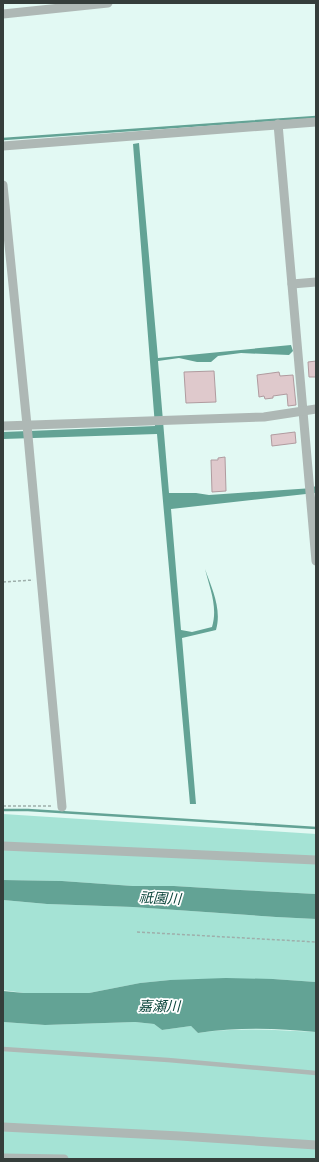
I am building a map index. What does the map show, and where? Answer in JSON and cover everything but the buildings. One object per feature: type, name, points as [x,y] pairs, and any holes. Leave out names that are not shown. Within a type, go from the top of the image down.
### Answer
[{"type":"street","points":[[3,14],[108,3]]},
{"type":"street","points":[[3,146],[316,122]]},
{"type":"street","points":[[278,124],[316,561]]},
{"type":"street","points":[[3,185],[28,427],[62,806]]},
{"type":"street","points":[[292,284],[316,282]]},
{"type":"street","points":[[3,426],[28,427],[264,417],[316,409]]},
{"type":"street","points":[[3,846],[316,860]]},
{"type":"street","points":[[3,1127],[316,1145]]},
{"type":"street","points":[[3,1158],[64,1159]]},
{"type":"lane","points":[[3,1049],[168,1060],[316,1074]]},
{"type":"path","points":[[3,582],[41,580]]},
{"type":"path","points":[[3,806],[62,806]]},
{"type":"path","points":[[136,932],[316,942]]},
{"type":"shaded area","points":[[3,814],[316,834],[316,894],[174,886],[133,886],[62,881],[3,880]]},
{"type":"shaded area","points":[[3,900],[47,904],[133,907],[316,919],[316,982],[273,979],[170,980],[140,983],[89,993],[24,993],[3,990]]},
{"type":"shaded area","points":[[3,1022],[45,1025],[135,1022],[154,1024],[162,1030],[191,1026],[198,1033],[227,1030],[316,1032],[316,1159],[3,1159]]},
{"type":"water","points":[[139,143],[158,358],[291,345],[293,351],[289,355],[241,353],[218,356],[211,362],[197,362],[179,358],[158,361],[169,493],[196,493],[209,495],[313,488],[316,485],[315,493],[171,509],[181,630],[192,632],[212,627],[214,620],[214,605],[205,569],[213,592],[218,614],[216,630],[182,638],[196,804],[190,804],[157,434],[3,439],[3,432],[155,426],[133,144]]},
{"type":"water","name":"祇園川","points":[[3,880],[62,881],[133,886],[174,886],[316,894],[316,919],[133,907],[47,904],[3,900]]},
{"type":"water","name":"嘉瀬川","points":[[226,978],[316,982],[316,1032],[257,1029],[198,1033],[191,1026],[162,1030],[154,1024],[135,1022],[45,1025],[3,1022],[3,991],[24,993],[89,993],[140,983],[170,980]]},
{"type":"waterway","points":[[3,139],[316,117]]},
{"type":"waterway","points":[[3,810],[28,810],[316,828]]}]
